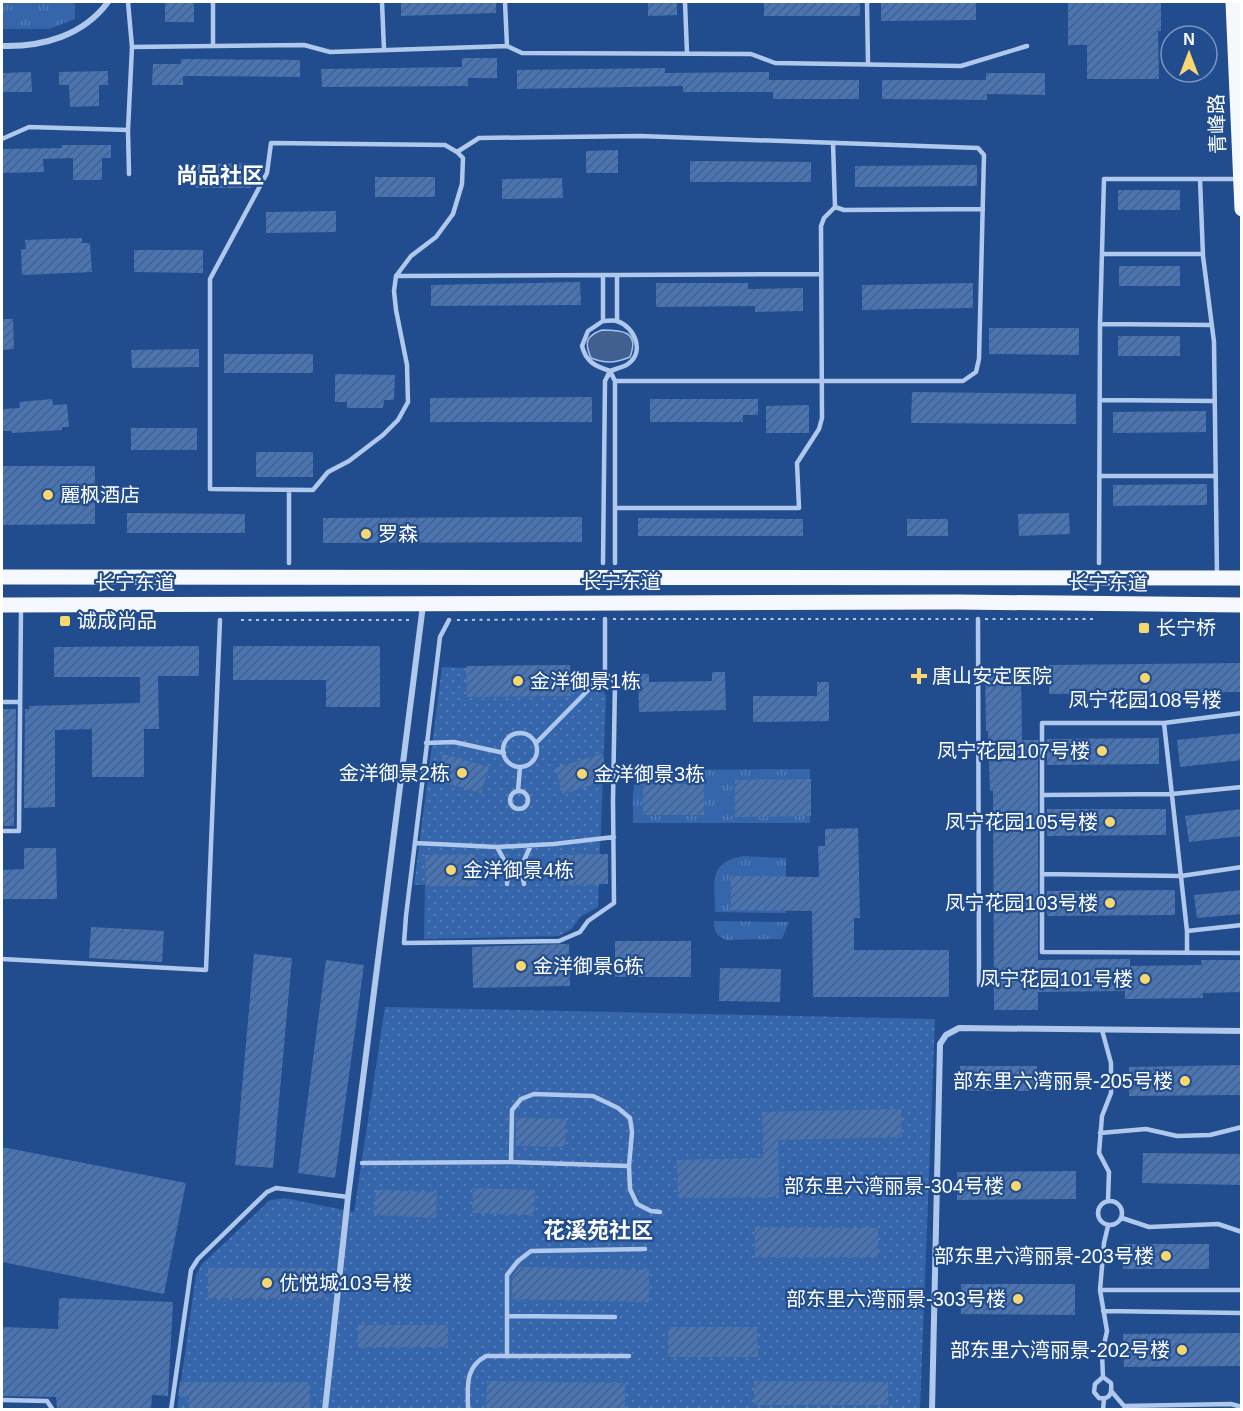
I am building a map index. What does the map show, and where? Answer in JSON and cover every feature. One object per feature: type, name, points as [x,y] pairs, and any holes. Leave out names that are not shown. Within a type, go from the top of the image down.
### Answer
[{"type":"main road","name":"青峰路","points":[[1233,2],[1242,209]]},
{"type":"main road","name":"长宁东道","points":[[2,577],[1242,578]]},
{"type":"main road","name":"长宁东道","points":[[2,605],[957,602],[1242,605]]},
{"type":"street","points":[[2,46],[23,46],[56,40],[82,27],[102,11],[108,2]]},
{"type":"street","points":[[325,1410],[348,1197],[423,604]]},
{"type":"street","points":[[932,1410],[940,1044],[946,1035],[959,1028],[1242,1031]]},
{"type":"lane","points":[[128,2],[132,47],[128,130],[129,174]]},
{"type":"lane","points":[[213,2],[213,46]]},
{"type":"lane","points":[[382,2],[384,50]]},
{"type":"lane","points":[[505,2],[507,46]]},
{"type":"lane","points":[[686,2],[687,53]]},
{"type":"lane","points":[[867,2],[868,64]]},
{"type":"lane","points":[[132,47],[303,45],[330,52],[507,46],[522,53],[751,54],[775,63],[961,66],[1027,45]]},
{"type":"lane","points":[[2,139],[29,127],[128,130]]},
{"type":"lane","points":[[457,152],[479,138],[640,136],[978,148],[984,154],[979,359],[976,372],[963,381],[615,381]]},
{"type":"lane","points":[[271,143],[445,145],[457,152],[463,158],[462,184],[453,214],[436,237],[411,256],[396,276],[394,291],[407,365],[408,402],[398,420],[383,435],[349,461],[327,472],[313,490],[210,489],[210,279],[267,173],[271,143]]},
{"type":"lane","points":[[615,508],[799,508],[797,463],[819,429],[822,418],[821,226],[824,218],[835,207],[833,143]]},
{"type":"lane","points":[[1099,563],[1100,324],[1104,179],[1242,179]]},
{"type":"lane","points":[[1200,179],[1203,254],[1214,342],[1217,578]]},
{"type":"lane","points":[[835,207],[844,210],[983,209]]},
{"type":"lane","points":[[1102,254],[1203,254]]},
{"type":"lane","points":[[396,276],[821,274]]},
{"type":"lane","points":[[603,275],[603,321]]},
{"type":"lane","points":[[617,275],[617,321]]},
{"type":"lane","points":[[603,321],[617,321],[631,331],[637,342],[636,354],[628,364],[610,371],[594,365],[584,356],[582,346],[588,331],[603,321]]},
{"type":"lane","points":[[1100,324],[1212,325]]},
{"type":"lane","points":[[610,371],[615,381],[615,563]]},
{"type":"lane","points":[[603,563],[605,381],[610,371]]},
{"type":"lane","points":[[1100,400],[1215,401]]},
{"type":"lane","points":[[1099,476],[1216,476]]},
{"type":"lane","points":[[289,490],[290,562]]},
{"type":"lane","points":[[2,831],[19,831],[21,605]]},
{"type":"lane","points":[[536,743],[605,673],[605,619]]},
{"type":"lane","points":[[978,619],[979,985]]},
{"type":"lane","points":[[2,959],[206,970],[220,620]]},
{"type":"lane","points":[[449,620],[440,637],[404,943],[559,941],[580,932],[588,921],[614,903],[615,682],[605,673]]},
{"type":"lane","points":[[2,702],[20,702]]},
{"type":"lane","points":[[1242,713],[1164,723],[1042,723],[1042,952],[1242,953]]},
{"type":"lane","points":[[1164,723],[1187,931],[1187,953]]},
{"type":"lane","points":[[513,734],[529,735],[536,743],[538,749],[530,764],[520,767],[509,763],[504,753],[505,742],[513,734]]},
{"type":"lane","points":[[426,743],[454,742],[504,753]]},
{"type":"lane","points":[[518,791],[520,767]]},
{"type":"lane","points":[[1042,795],[1172,794],[1242,787]]},
{"type":"lane","points":[[518,791],[524,793],[528,801],[524,808],[519,810],[513,808],[510,800],[518,791]]},
{"type":"lane","points":[[415,843],[496,847],[614,837]]},
{"type":"lane","points":[[524,884],[520,867],[531,845]]},
{"type":"lane","points":[[496,847],[508,867],[507,884]]},
{"type":"lane","points":[[1042,874],[1181,876],[1242,867]]},
{"type":"lane","points":[[1187,931],[1242,925]]},
{"type":"lane","points":[[1102,1030],[1111,1063],[1111,1093],[1102,1116],[1099,1153],[1109,1172],[1108,1201]]},
{"type":"lane","points":[[512,1162],[512,1110],[521,1099],[534,1094],[593,1096],[618,1108],[630,1118],[633,1132],[629,1166],[630,1189],[637,1204],[651,1211],[660,1212]]},
{"type":"lane","points":[[1100,1133],[1146,1129],[1178,1136],[1210,1135],[1242,1127]]},
{"type":"lane","points":[[362,1163],[512,1162],[629,1166]]},
{"type":"lane","points":[[171,1410],[191,1270],[198,1259],[267,1192],[276,1188],[348,1197]]},
{"type":"lane","points":[[1108,1201],[1118,1203],[1122,1210],[1122,1218],[1117,1224],[1108,1226],[1101,1222],[1097,1215],[1099,1206],[1108,1201]]},
{"type":"lane","points":[[1122,1218],[1149,1227],[1218,1224],[1242,1232]]},
{"type":"lane","points":[[1103,1377],[1102,1354],[1107,1331],[1100,1290],[1104,1243],[1108,1226]]},
{"type":"lane","points":[[507,1356],[507,1275],[518,1261],[531,1251],[645,1249]]},
{"type":"lane","points":[[1100,1290],[1242,1290]]},
{"type":"lane","points":[[1103,1311],[1242,1313]]},
{"type":"lane","points":[[507,1316],[615,1317]]},
{"type":"lane","points":[[468,1410],[468,1377],[476,1362],[486,1356],[629,1356]]},
{"type":"lane","points":[[1103,1377],[1111,1383],[1112,1392],[1124,1406],[1231,1404],[1242,1407]]},
{"type":"lane","points":[[1103,1377],[1095,1384],[1094,1392],[1099,1398],[1104,1399],[1112,1392]]},
{"type":"lane","points":[[1104,1399],[1104,1410]]},
{"type":"lane","points":[[2,1400],[47,1401],[53,1410]]},
{"type":"path","points":[[449,620],[1098,619]]},
{"type":"path","points":[[220,620],[415,620]]},
{"type":"green space","points":[[2,2],[75,2],[75,19],[49,29],[2,29]]},
{"type":"green space","points":[[442,667],[589,673],[606,695],[598,907],[580,917],[572,929],[559,936],[424,939],[425,885],[414,885]]},
{"type":"green space","points":[[810,769],[810,823],[633,823],[634,784],[641,773],[647,770]]},
{"type":"green space","points":[[743,856],[786,858],[786,913],[715,912],[714,883],[718,869],[723,863]]},
{"type":"green space","points":[[714,921],[789,922],[782,939],[727,940],[716,933]]},
{"type":"green space","points":[[385,1007],[935,1019],[920,1409],[177,1410],[196,1275],[201,1265],[270,1200],[285,1198],[354,1212]]},
{"type":"shaded area","points":[[602,330],[622,332],[631,337],[633,342],[630,357],[611,362],[591,358],[588,340]]},
{"type":"building","points":[[165,2],[194,2],[194,22],[165,22]]},
{"type":"building","points":[[401,2],[496,2],[496,13],[401,16]]},
{"type":"building","points":[[648,2],[677,2],[677,15],[648,16]]},
{"type":"building","points":[[764,2],[860,2],[860,16],[764,16]]},
{"type":"building","points":[[881,2],[976,2],[976,20],[881,21]]},
{"type":"building","points":[[1161,2],[1161,24],[1159,24],[1158,31],[1159,79],[1087,79],[1087,45],[1068,45],[1068,3]]},
{"type":"building","points":[[462,58],[497,58],[497,78],[468,78],[468,86],[322,87],[321,69],[462,67]]},
{"type":"building","points":[[181,59],[300,60],[300,77],[183,76],[183,85],[152,85],[153,64],[181,64]]},
{"type":"building","points":[[665,68],[665,73],[769,72],[769,80],[859,80],[859,99],[773,99],[773,92],[683,92],[683,86],[517,89],[517,70]]},
{"type":"building","points":[[108,71],[108,85],[99,85],[99,106],[70,107],[69,85],[59,85],[59,72]]},
{"type":"building","points":[[31,72],[32,92],[2,92],[2,73]]},
{"type":"building","points":[[986,73],[1045,73],[1045,95],[987,94],[987,100],[882,99],[882,80],[986,80]]},
{"type":"building","points":[[62,145],[111,145],[111,158],[102,158],[102,180],[73,180],[73,158],[43,159],[44,172],[2,173],[2,149],[62,148]]},
{"type":"building","points":[[618,150],[618,173],[586,173],[586,151]]},
{"type":"building","points":[[690,161],[811,162],[811,182],[690,182]]},
{"type":"building","points":[[251,163],[251,188],[196,188],[196,164]]},
{"type":"building","points":[[977,165],[977,186],[855,187],[855,166]]},
{"type":"building","points":[[375,177],[435,177],[435,197],[375,197]]},
{"type":"building","points":[[562,178],[563,198],[502,199],[502,179]]},
{"type":"building","points":[[1118,190],[1180,190],[1180,210],[1118,210]]},
{"type":"building","points":[[336,211],[336,232],[266,233],[266,212]]},
{"type":"building","points":[[82,238],[82,243],[90,243],[92,272],[22,275],[21,250],[26,249],[25,240]]},
{"type":"building","points":[[134,250],[203,250],[203,273],[134,272]]},
{"type":"building","points":[[1119,266],[1180,266],[1180,286],[1119,286]]},
{"type":"building","points":[[580,282],[581,305],[431,306],[431,285]]},
{"type":"building","points":[[656,283],[748,283],[748,289],[803,288],[803,311],[755,312],[755,306],[656,307]]},
{"type":"building","points":[[973,283],[973,308],[862,310],[862,285]]},
{"type":"building","points":[[2,319],[13,319],[14,349],[2,350]]},
{"type":"building","points":[[989,328],[1079,328],[1079,355],[989,354]]},
{"type":"building","points":[[1118,336],[1180,336],[1180,356],[1118,356]]},
{"type":"building","points":[[199,349],[199,367],[132,368],[131,350]]},
{"type":"building","points":[[224,354],[313,354],[313,373],[224,373]]},
{"type":"building","points":[[335,374],[395,375],[394,400],[384,400],[383,408],[347,408],[347,402],[335,402]]},
{"type":"building","points":[[912,392],[1076,394],[1076,424],[911,423]]},
{"type":"building","points":[[592,397],[592,422],[430,422],[430,398]]},
{"type":"building","points":[[52,399],[53,405],[67,404],[69,427],[62,427],[62,430],[12,433],[3,431],[2,409],[20,408],[19,402]]},
{"type":"building","points":[[650,399],[758,399],[758,415],[743,415],[743,422],[650,422]]},
{"type":"building","points":[[809,405],[809,433],[766,433],[766,406]]},
{"type":"building","points":[[1206,411],[1206,432],[1113,433],[1113,412]]},
{"type":"building","points":[[131,428],[197,428],[197,450],[131,450]]},
{"type":"building","points":[[256,452],[313,452],[313,477],[256,477]]},
{"type":"building","name":"麗枫酒店","points":[[2,466],[95,466],[95,524],[2,525]]},
{"type":"building","points":[[1207,484],[1207,505],[1113,506],[1113,485]]},
{"type":"building","points":[[127,513],[245,514],[245,533],[127,533]]},
{"type":"building","points":[[1069,513],[1070,534],[1019,536],[1018,514]]},
{"type":"building","points":[[582,517],[582,542],[323,543],[323,518]]},
{"type":"building","points":[[638,518],[803,519],[803,536],[638,536]]},
{"type":"building","points":[[907,519],[948,519],[948,536],[907,536]]},
{"type":"building","points":[[199,646],[199,676],[158,676],[159,729],[144,729],[144,777],[92,777],[92,729],[55,730],[55,807],[24,808],[25,709],[29,709],[29,706],[140,703],[140,677],[54,677],[54,647]]},
{"type":"building","points":[[233,646],[380,646],[380,707],[326,707],[326,680],[233,680]]},
{"type":"building","name":"凤宁花园108号楼","points":[[1242,663],[1242,692],[1049,694],[1049,665]]},
{"type":"building","name":"金洋御景1栋","points":[[570,665],[571,696],[467,697],[466,666]]},
{"type":"building","points":[[712,672],[725,672],[726,710],[639,712],[638,674],[649,674],[649,682],[712,681]]},
{"type":"building","points":[[1021,673],[1022,740],[1038,740],[1038,960],[1130,959],[1130,966],[1202,965],[1201,960],[1242,960],[1242,992],[1203,993],[1203,998],[1125,999],[1125,991],[1038,992],[1038,1010],[994,1010],[993,791],[990,791],[985,674]]},
{"type":"building","points":[[817,682],[829,682],[829,721],[753,722],[753,696],[817,696]]},
{"type":"building","points":[[2,709],[16,709],[14,826],[2,826]]},
{"type":"building","points":[[1242,733],[1242,760],[1180,767],[1177,740]]},
{"type":"building","name":"凤宁花园107号楼","points":[[1159,738],[1159,764],[1047,765],[1047,739]]},
{"type":"building","name":"金洋御景2栋","points":[[443,754],[489,767],[481,793],[436,780]]},
{"type":"building","name":"金洋御景3栋","points":[[602,754],[609,780],[563,794],[555,768]]},
{"type":"building","points":[[811,779],[811,816],[735,817],[735,780]]},
{"type":"building","points":[[643,784],[704,784],[704,815],[643,815]]},
{"type":"building","name":"凤宁花园105号楼","points":[[1047,809],[1166,809],[1166,835],[1047,836]]},
{"type":"building","points":[[1242,809],[1242,836],[1189,842],[1185,816]]},
{"type":"building","points":[[858,828],[860,918],[854,918],[854,950],[949,950],[949,997],[813,997],[812,911],[731,910],[731,876],[819,877],[818,846],[825,846],[825,829]]},
{"type":"building","points":[[24,848],[56,848],[57,899],[2,899],[2,870],[24,869]]},
{"type":"building","points":[[608,854],[608,884],[561,885],[560,855]]},
{"type":"building","name":"金洋御景4栋","points":[[425,855],[477,855],[477,886],[426,886]]},
{"type":"building","name":"凤宁花园103号楼","points":[[1175,890],[1175,915],[1047,916],[1047,891]]},
{"type":"building","points":[[1242,890],[1242,914],[1197,918],[1194,895]]},
{"type":"building","points":[[91,927],[164,931],[162,962],[89,958]]},
{"type":"building","points":[[615,941],[691,941],[691,977],[615,977]]},
{"type":"building","name":"金洋御景6栋","points":[[569,944],[570,986],[473,988],[472,947]]},
{"type":"building","points":[[254,954],[292,958],[273,1168],[235,1165]]},
{"type":"building","points":[[326,960],[364,965],[335,1178],[298,1173]]},
{"type":"building","points":[[720,968],[781,969],[780,1002],[719,1001]]},
{"type":"building","name":"部东里六湾丽景-205号楼","points":[[1242,1065],[1242,1095],[1129,1096],[1129,1067]]},
{"type":"building","points":[[960,1066],[1037,1066],[1037,1091],[960,1091]]},
{"type":"building","points":[[901,1109],[902,1137],[778,1140],[779,1197],[678,1198],[677,1160],[763,1158],[762,1112]]},
{"type":"building","points":[[516,1118],[566,1119],[565,1147],[516,1146]]},
{"type":"building","points":[[2,1147],[186,1183],[164,1294],[2,1262]]},
{"type":"building","points":[[1143,1153],[1242,1154],[1242,1185],[1142,1183]]},
{"type":"building","name":"部东里六湾丽景-304号楼","points":[[1076,1171],[1076,1199],[957,1200],[957,1172]]},
{"type":"building","points":[[473,1188],[535,1190],[534,1215],[472,1213]]},
{"type":"building","points":[[376,1190],[437,1192],[436,1218],[374,1215]]},
{"type":"building","points":[[755,1227],[878,1228],[878,1257],[755,1257]]},
{"type":"building","name":"部东里六湾丽景-203号楼","points":[[1123,1244],[1209,1244],[1209,1269],[1123,1269]]},
{"type":"building","points":[[519,1267],[649,1270],[649,1302],[512,1299],[512,1277]]},
{"type":"building","name":"优悦城103号楼","points":[[208,1268],[326,1268],[326,1298],[208,1298]]},
{"type":"building","name":"部东里六湾丽景-303号楼","points":[[961,1284],[1075,1284],[1075,1315],[961,1314]]},
{"type":"building","points":[[59,1298],[173,1302],[168,1396],[152,1395],[151,1410],[57,1410],[56,1397],[2,1396],[2,1327],[58,1329]]},
{"type":"building","points":[[358,1325],[448,1325],[448,1347],[358,1347]]},
{"type":"building","points":[[668,1327],[757,1327],[758,1357],[668,1357]]},
{"type":"building","name":"部东里六湾丽景-202号楼","points":[[1242,1333],[1242,1366],[1124,1367],[1123,1334]]},
{"type":"building","points":[[487,1381],[625,1383],[625,1410],[486,1410]]},
{"type":"building","points":[[754,1381],[888,1382],[888,1405],[754,1405]]},
{"type":"building","points":[[180,1382],[310,1382],[310,1410],[189,1410],[189,1397],[178,1396]]},
{"type":"place","name":"麗枫酒店","points":[[48,495]]},
{"type":"place","name":"罗森","points":[[366,534]]},
{"type":"place","name":"诚成尚品","points":[[65,621]]},
{"type":"place","name":"长宁桥","points":[[1144,628]]},
{"type":"place","name":"唐山安定医院","points":[[919,676]]},
{"type":"place","name":"凤宁花园108号楼","points":[[1145,678]]},
{"type":"place","name":"金洋御景1栋","points":[[518,681]]},
{"type":"place","name":"凤宁花园107号楼","points":[[1102,751]]},
{"type":"place","name":"金洋御景2栋","points":[[462,773]]},
{"type":"place","name":"金洋御景3栋","points":[[582,774]]},
{"type":"place","name":"凤宁花园105号楼","points":[[1110,822]]},
{"type":"place","name":"金洋御景4栋","points":[[451,870]]},
{"type":"place","name":"凤宁花园103号楼","points":[[1110,903]]},
{"type":"place","name":"金洋御景6栋","points":[[521,966]]},
{"type":"place","name":"凤宁花园101号楼","points":[[1145,979]]},
{"type":"place","name":"部东里六湾丽景-205号楼","points":[[1185,1081]]},
{"type":"place","name":"部东里六湾丽景-304号楼","points":[[1016,1186]]},
{"type":"place","name":"部东里六湾丽景-203号楼","points":[[1166,1256]]},
{"type":"place","name":"优悦城103号楼","points":[[267,1283]]},
{"type":"place","name":"部东里六湾丽景-303号楼","points":[[1018,1299]]},
{"type":"place","name":"部东里六湾丽景-202号楼","points":[[1182,1350]]},
{"type":"district","name":"尚品社区","points":[[220,175]]},
{"type":"district","name":"花溪苑社区","points":[[598,1230]]}]
